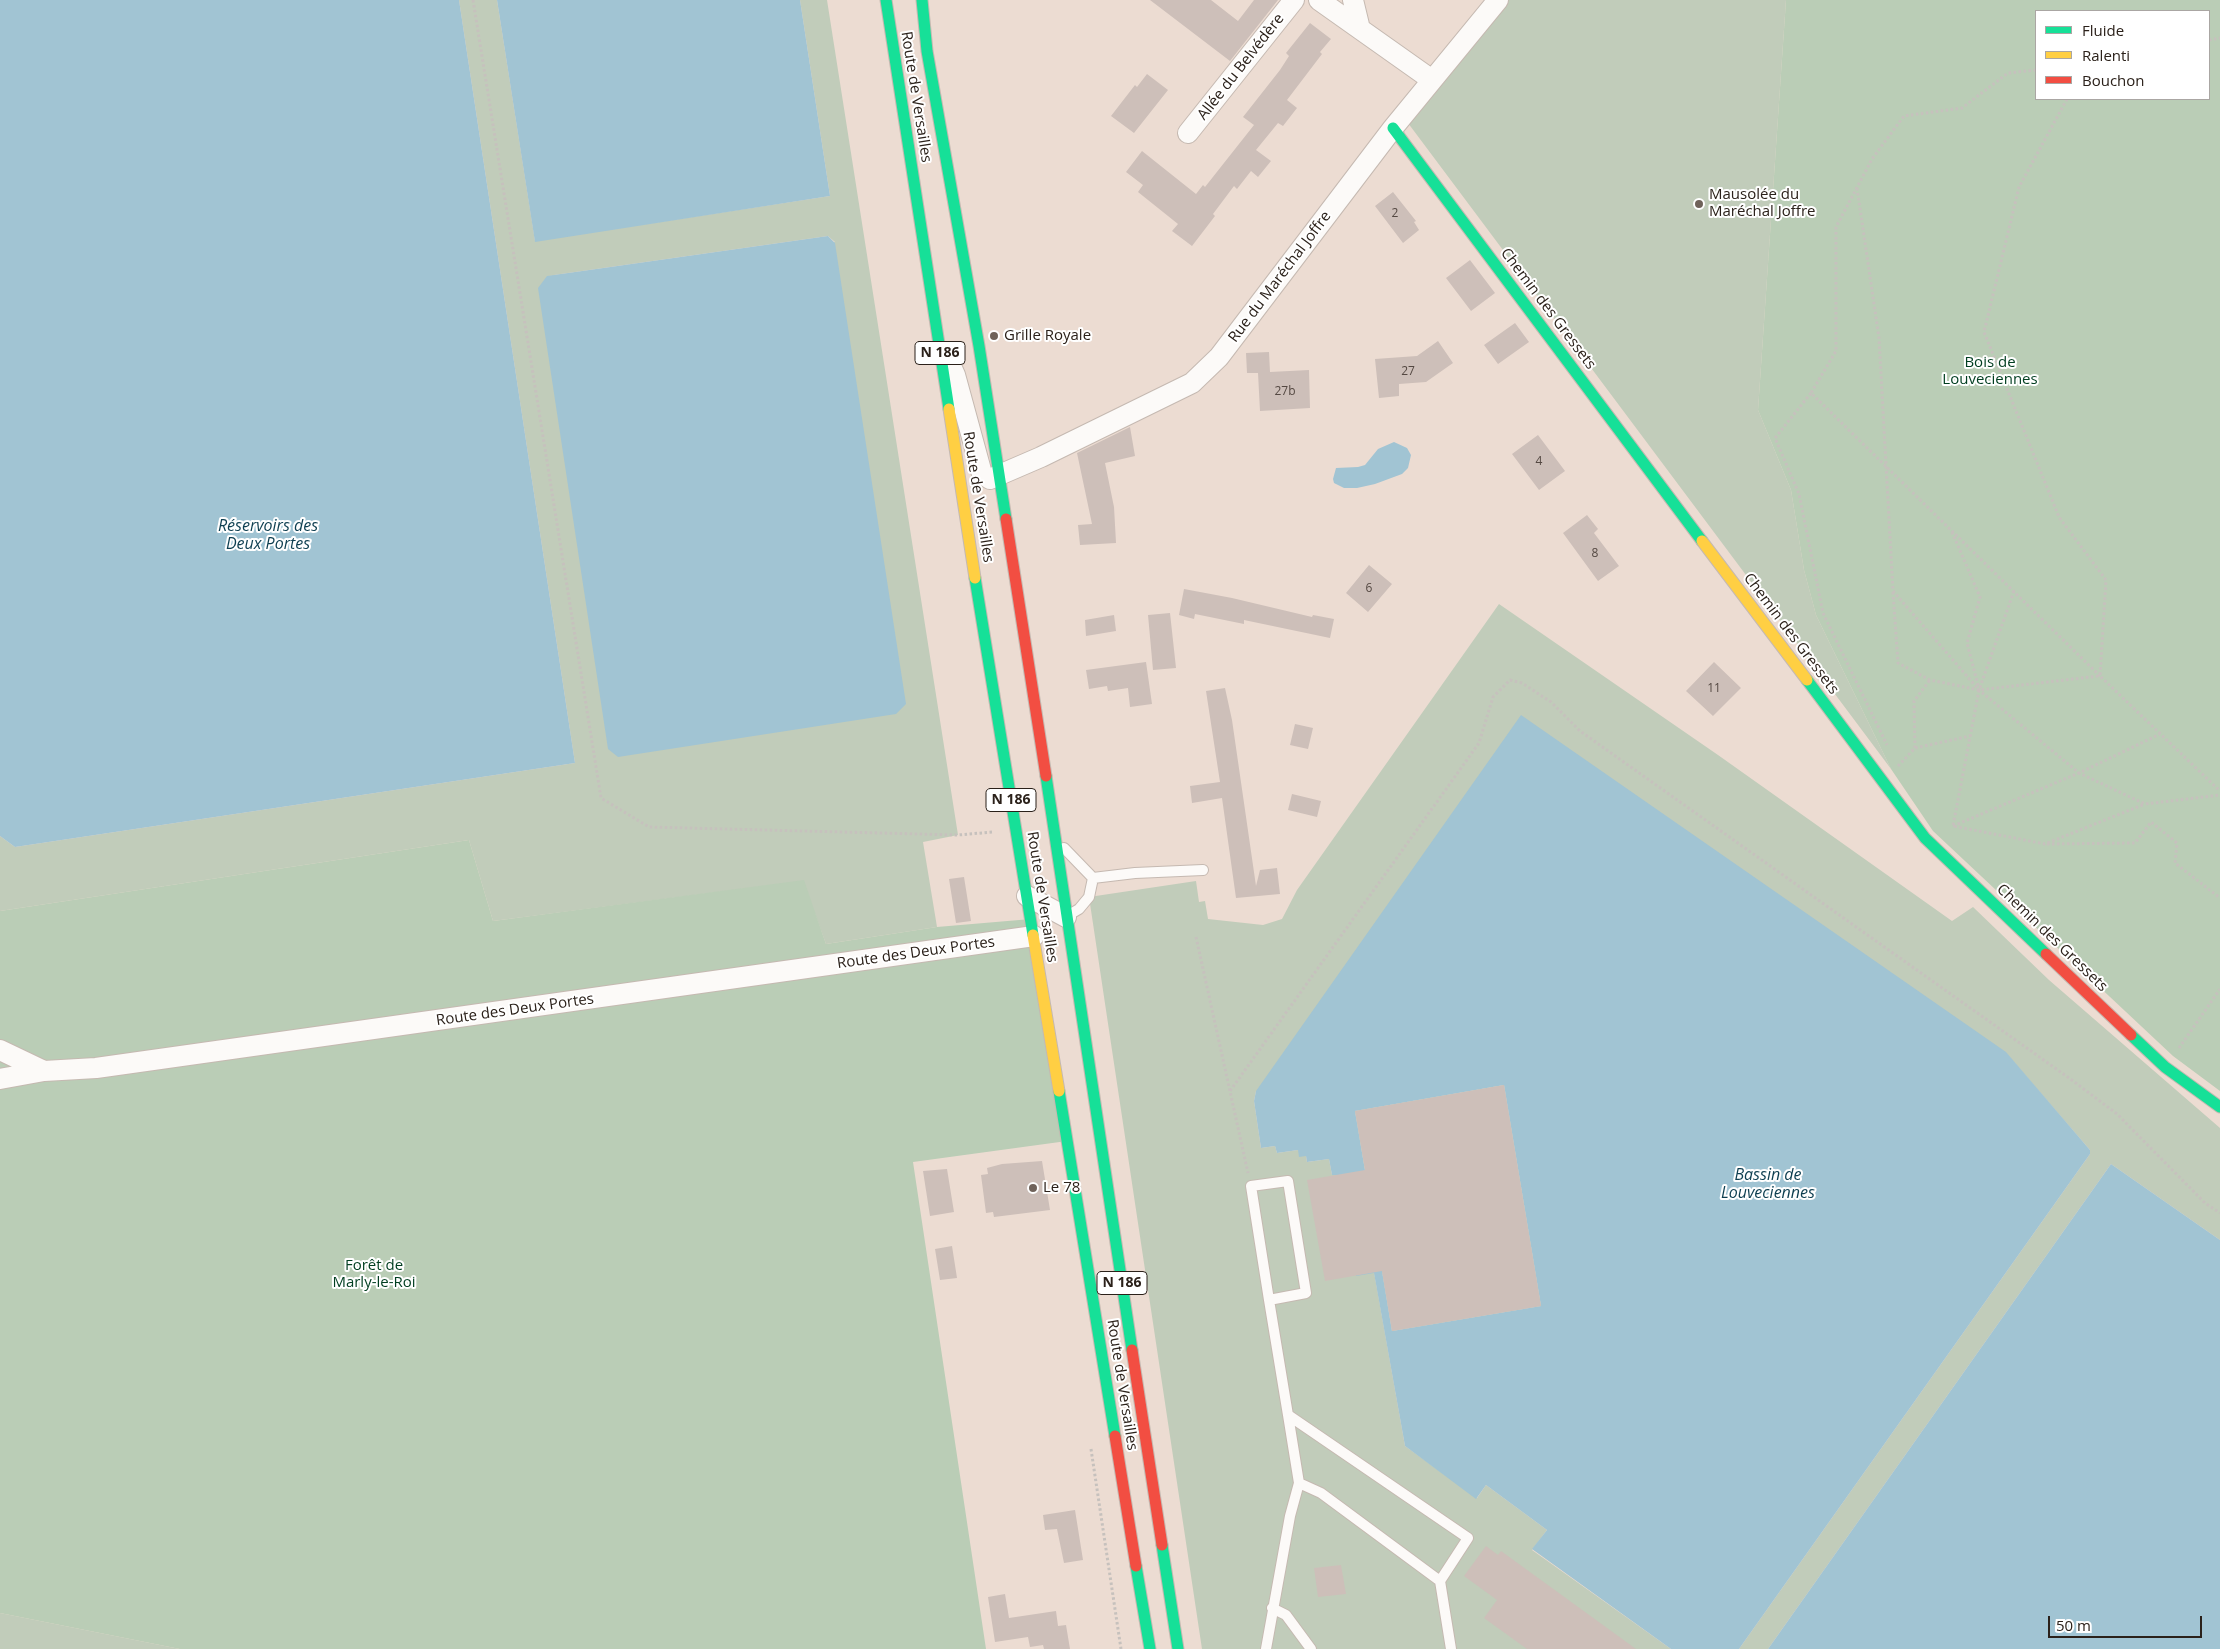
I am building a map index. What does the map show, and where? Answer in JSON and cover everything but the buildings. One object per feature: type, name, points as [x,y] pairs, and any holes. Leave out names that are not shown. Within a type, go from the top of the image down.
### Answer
[{"type":"main road","name":"Route de Versailles","points":[[886,0],[938,342],[1016,830],[1150,1649]]},
{"type":"main road","points":[[913,0],[927,51]]},
{"type":"main road","name":"Route de Versailles","points":[[922,0],[927,51],[999,475],[1056,839],[1066,916],[1178,1649]]},
{"type":"main road","name":"Chemin des Gressets","points":[[1393,128],[1925,838],[2166,1067],[2220,1106]]},
{"type":"street","name":"Allée du Belvédère","points":[[1188,133],[1294,0]]},
{"type":"street","points":[[1319,0],[1432,80]]},
{"type":"street","points":[[1353,0],[1360,29]]},
{"type":"street","name":"Rue du Maréchal Joffre","points":[[999,475],[1042,457],[1192,383],[1201,376],[1219,357],[1393,128],[1498,0]]},
{"type":"street","points":[[938,342],[955,375],[982,474],[990,479],[999,475]]},
{"type":"street","points":[[1027,896],[1066,916]]},
{"type":"street","name":"Route des Deux Portes","points":[[0,1050],[44,1071],[96,1068],[1034,936]]},
{"type":"street","points":[[0,1080],[44,1071]]},
{"type":"lane","points":[[1056,839],[1093,878]]},
{"type":"lane","points":[[1093,878],[1135,873],[1203,870]]},
{"type":"lane","points":[[1066,916],[1079,909],[1090,897],[1093,878]]},
{"type":"lane","points":[[1266,1649],[1290,1516],[1299,1483],[1269,1300],[1251,1186],[1288,1181],[1306,1293],[1269,1300]]},
{"type":"lane","points":[[1288,1415],[1468,1538],[1440,1581],[1451,1649]]},
{"type":"lane","points":[[1299,1483],[1321,1493],[1440,1581]]},
{"type":"lane","points":[[1272,1608],[1286,1615],[1311,1649]]},
{"type":"path","points":[[473,0],[601,798],[649,827],[958,835],[1016,830]]},
{"type":"path","points":[[1890,750],[1823,613],[1799,494],[1775,438],[1811,393],[1836,351],[1836,228],[1872,159],[1904,116],[1962,108],[2008,73],[2035,70]]},
{"type":"path","points":[[2066,100],[2019,187],[1984,332],[2059,516],[2106,580],[2100,676]]},
{"type":"path","points":[[1857,188],[1879,338],[1898,664],[1930,680],[1979,690],[2100,676]]},
{"type":"path","points":[[1811,393],[2220,793]]},
{"type":"path","points":[[1951,529],[1980,596],[1967,643],[1979,690]]},
{"type":"path","points":[[1893,591],[1979,690],[2079,773],[2145,804]]},
{"type":"path","points":[[1953,826],[1979,690],[2014,591]]},
{"type":"path","points":[[1230,1091],[1479,743],[1492,697],[1510,680],[1522,683],[1551,702],[1580,731],[2117,1114],[2205,1202],[2220,1213]]},
{"type":"path","points":[[1915,748],[1914,701],[1930,680]]},
{"type":"path","points":[[1925,838],[2079,773],[2160,734]]},
{"type":"path","points":[[1881,779],[1898,766],[1915,748],[1970,736]]},
{"type":"path","points":[[1894,758],[1898,766]]},
{"type":"path","points":[[2045,844],[2145,804],[2220,793]]},
{"type":"path","points":[[1953,826],[2045,844],[2135,843],[2150,822],[2177,843],[2175,863],[2220,898]]},
{"type":"path","points":[[1196,937],[1251,1186]]},
{"type":"path","points":[[2166,1067],[2220,989]]},
{"type":"green space","points":[[459,0],[497,0],[535,241],[830,196],[800,0],[827,0],[958,835],[923,842],[937,927],[826,944],[803,881],[493,921],[469,840],[0,911],[0,836],[15,847],[575,763]],"holes":[[[828,236],[835,242],[547,276]]]},
{"type":"green space","points":[[1504,0],[1786,0],[1758,410],[1791,490],[1804,570],[1816,615],[1891,769],[1408,123]]},
{"type":"green space","name":"Bois de Louveciennes","points":[[1786,0],[2220,0],[2220,1091],[2173,1056],[1933,831],[1891,769],[1816,615],[1804,570],[1791,490],[1758,410]]},
{"type":"green space","points":[[1499,604],[1718,755],[1952,921],[1973,907],[2049,980],[2220,1128],[2220,1240],[2111,1164],[1768,1649],[1739,1649],[2090,1154],[2090,1150],[2005,1052],[1256,1091],[1254,1101],[1261,1148],[1275,1146],[1277,1153],[1298,1150],[1306,1156],[1307,1162],[1329,1159],[1332,1175],[1339,1174],[1370,1200],[1355,1111],[1504,1085],[1541,1306],[1392,1331],[1377,1242],[1356,1275],[1374,1272],[1405,1446],[1477,1498],[1486,1485],[1547,1530],[1532,1550],[1671,1649],[1202,1649],[1089,897],[1196,881],[1199,902],[1205,901],[1208,919],[1263,925],[1282,919],[1297,890]]},
{"type":"green space","name":"Forêt de Marly-le-Roi","points":[[469,840],[493,921],[804,880],[826,944],[937,927],[1031,919],[1067,1141],[913,1162],[986,1649],[180,1649],[0,1613],[0,911]]},
{"type":"green space","points":[[0,1613],[180,1649],[0,1649]]},
{"type":"water","name":"Réservoirs des Deux Portes","points":[[0,0],[459,0],[575,763],[15,847],[0,836]]},
{"type":"water","points":[[497,0],[800,0],[830,196],[535,242]]},
{"type":"water","points":[[828,236],[835,243],[906,704],[896,714],[618,757],[608,749],[538,288],[547,276]]},
{"type":"water","points":[[1394,442],[1407,448],[1411,455],[1408,468],[1402,474],[1375,484],[1357,488],[1344,488],[1334,483],[1333,479],[1336,468],[1365,465],[1378,449]]},
{"type":"water","name":"Bassin de Louveciennes","points":[[1521,715],[2006,1052],[2090,1150],[2090,1154],[1739,1649],[1671,1649],[1532,1549],[1547,1530],[1486,1485],[1476,1499],[1405,1446],[1374,1273],[1356,1276],[1355,1266],[1377,1241],[1392,1331],[1541,1306],[1504,1085],[1355,1111],[1370,1200],[1340,1183],[1339,1175],[1332,1175],[1329,1159],[1307,1162],[1306,1156],[1299,1157],[1298,1150],[1277,1153],[1275,1146],[1261,1148],[1254,1101],[1256,1091]]},
{"type":"water","points":[[2111,1164],[2220,1240],[2220,1649],[1768,1649]]},
{"type":"traffic: fast","points":[[886,0],[949,409]]},
{"type":"traffic: fast","points":[[922,0],[927,51],[979,346],[1006,519]]},
{"type":"traffic: fast","points":[[1393,128],[1702,541]]},
{"type":"traffic: fast","points":[[975,578],[1033,935]]},
{"type":"traffic: fast","points":[[1807,680],[1925,838],[2046,954]]},
{"type":"traffic: fast","points":[[1046,776],[1132,1350]]},
{"type":"traffic: fast","points":[[2131,1035],[2165,1067],[2220,1107]]},
{"type":"traffic: fast","points":[[1059,1091],[1115,1436]]},
{"type":"traffic: fast","points":[[1162,1545],[1178,1649]]},
{"type":"traffic: fast","points":[[1136,1566],[1150,1649]]},
{"type":"traffic: slow","points":[[949,409],[975,578]]},
{"type":"traffic: slow","points":[[1702,541],[1807,680]]},
{"type":"traffic: slow","points":[[1033,935],[1059,1091]]},
{"type":"traffic: jam","points":[[1006,519],[1046,776]]},
{"type":"traffic: jam","points":[[2046,954],[2131,1035]]},
{"type":"traffic: jam","points":[[1132,1350],[1162,1545]]},
{"type":"traffic: jam","points":[[1115,1436],[1136,1566]]},
{"type":"place","name":"Mausolée du Maréchal Joffre","points":[[1699,204]]},
{"type":"place","name":"Grille Royale","points":[[994,336]]},
{"type":"place","name":"Le 78","points":[[1033,1188]]}]
